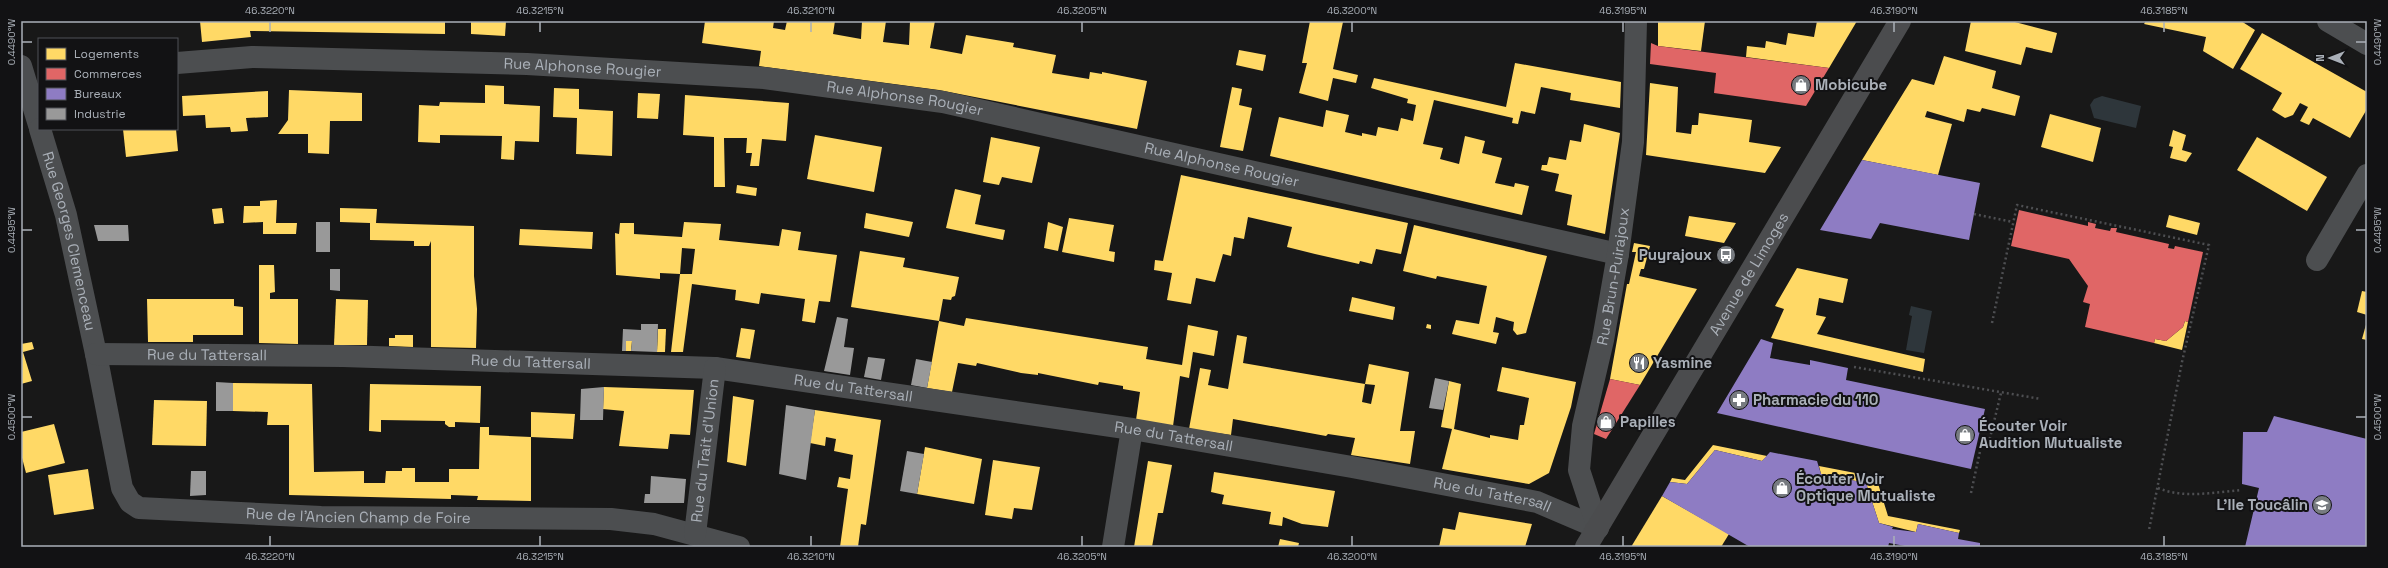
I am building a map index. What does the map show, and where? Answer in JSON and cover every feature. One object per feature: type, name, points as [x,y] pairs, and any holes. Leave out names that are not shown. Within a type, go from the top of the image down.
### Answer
[{"type":"main road","name":"Avenue de Limoges","points":[[1586,547],[1900,21]]},
{"type":"street","name":"Rue Brun-Puirajoux","points":[[1598,528],[1579,470],[1582,426],[1602,340],[1618,254],[1633,142],[1636,21]]},
{"type":"street","points":[[2328,21],[2367,44]]},
{"type":"street","name":"Rue Alphonse Rougier","points":[[178,64],[252,57],[520,64],[772,79],[943,102],[1618,254]]},
{"type":"street","points":[[28,73],[38,120]]},
{"type":"street","name":"Rue Georges Clemenceau","points":[[40,130],[66,215],[96,354]]},
{"type":"street","points":[[2317,260],[2367,174]]},
{"type":"street","name":"Rue du Tattersall","points":[[96,354],[343,356],[715,368],[1132,429],[1352,466],[1536,502],[1598,528]]},
{"type":"street","name":"Rue de l'Ancien Champ de Foire","points":[[96,354],[122,488],[130,502],[139,508],[321,517],[611,519],[654,524],[739,547]]},
{"type":"street","name":"Rue du Trait d'Union","points":[[695,534],[715,368]]},
{"type":"street","points":[[1113,547],[1132,429]]},
{"type":"path","points":[[1992,323],[2017,206],[2209,245],[2182,362],[2149,530]]},
{"type":"path","points":[[1974,214],[2013,222]]},
{"type":"path","points":[[1854,367],[2041,399]]},
{"type":"path","points":[[1971,493],[1982,442],[1990,438],[2001,392]]},
{"type":"path","points":[[2158,488],[2170,493],[2192,494],[2242,490]]},
{"type":"shaded area","points":[[2102,96],[2141,106],[2136,128],[2094,118],[2090,105],[2094,99]]},
{"type":"shaded area","points":[[1911,306],[1932,311],[1924,353],[1906,350],[1912,316],[1909,315]]},
{"type":"building: Logements","points":[[200,21],[445,21],[445,34],[250,31],[251,37],[202,42]]},
{"type":"building: Logements","points":[[471,21],[506,21],[505,36],[471,34]]},
{"type":"building: Logements","points":[[705,21],[774,21],[773,28],[785,30],[787,21],[835,21],[833,34],[861,39],[862,21],[886,21],[883,42],[909,45],[910,21],[935,21],[930,48],[962,54],[966,35],[1014,43],[1013,47],[1056,55],[1052,73],[1089,79],[1090,72],[1102,74],[1102,72],[1147,81],[1137,129],[939,90],[759,66],[761,51],[702,43]]},
{"type":"building: Logements","points":[[1310,21],[1343,22],[1333,69],[1358,75],[1356,83],[1333,78],[1328,101],[1299,93],[1307,63],[1302,63]]},
{"type":"building: Logements","points":[[1658,21],[1705,21],[1701,51],[1658,46]]},
{"type":"building: Logements","points":[[1817,21],[1857,21],[1829,68],[1746,57],[1747,46],[1765,48],[1766,41],[1786,45],[1788,33],[1814,37]]},
{"type":"building: Logements","points":[[1971,21],[2011,21],[2057,33],[2052,53],[2026,47],[2021,65],[1965,51]]},
{"type":"building: Logements","points":[[2146,21],[2241,21],[2255,30],[2233,69],[2203,51],[2206,37],[2144,24]]},
{"type":"building: Logements","points":[[2262,33],[2367,92],[2367,109],[2350,138],[2313,118],[2309,125],[2300,121],[2308,107],[2300,103],[2293,115],[2285,118],[2272,110],[2282,93],[2240,69]]},
{"type":"building: Logements","points":[[1239,50],[1266,55],[1263,71],[1236,65]]},
{"type":"building: Logements","points":[[1944,56],[1996,71],[1992,88],[2020,96],[2015,116],[1982,108],[1980,112],[1967,109],[1964,122],[1927,111],[1925,117],[1952,124],[1938,175],[1862,160],[1912,79],[1934,85]]},
{"type":"building: Logements","points":[[1515,63],[1621,82],[1620,108],[1570,100],[1571,93],[1541,87],[1535,114],[1521,111],[1518,124],[1512,123],[1513,118],[1434,100],[1423,144],[1443,148],[1440,159],[1459,164],[1465,136],[1485,141],[1482,153],[1502,158],[1495,183],[1514,187],[1515,183],[1529,186],[1522,215],[1270,156],[1279,117],[1323,127],[1326,110],[1349,115],[1345,132],[1362,136],[1362,133],[1376,136],[1378,127],[1398,131],[1401,118],[1413,121],[1416,105],[1407,103],[1408,99],[1371,88],[1374,78],[1506,107]]},
{"type":"building: Logements","points":[[1650,83],[1678,87],[1676,132],[1691,134],[1692,125],[1698,125],[1699,113],[1752,120],[1749,142],[1781,147],[1765,173],[1646,155]]},
{"type":"building: Logements","points":[[485,85],[504,86],[504,104],[540,106],[539,142],[515,141],[514,160],[501,159],[502,136],[440,135],[440,143],[418,142],[419,105],[439,106],[440,102],[485,103]]},
{"type":"building: Logements","points":[[1232,87],[1242,89],[1239,105],[1252,108],[1243,151],[1220,147]]},
{"type":"building: Logements","points":[[554,88],[579,89],[579,109],[613,111],[612,156],[576,154],[577,118],[553,117]]},
{"type":"building: Logements","points":[[289,90],[362,93],[362,121],[330,121],[329,154],[308,153],[308,134],[278,134],[288,120]]},
{"type":"building: Logements","points":[[268,91],[268,117],[246,118],[248,131],[231,132],[230,127],[206,128],[205,115],[183,116],[182,96]]},
{"type":"building: Logements","points":[[638,93],[660,94],[658,119],[637,118]]},
{"type":"building: Logements","points":[[685,95],[789,103],[786,141],[762,139],[759,166],[750,166],[752,153],[746,153],[747,138],[724,138],[725,187],[714,187],[714,137],[683,135]]},
{"type":"building: Logements","points":[[2050,114],[2101,128],[2093,162],[2041,147]]},
{"type":"building: Logements","points":[[1584,124],[1620,133],[1605,234],[1567,225],[1572,195],[1555,191],[1559,174],[1541,170],[1542,165],[1547,165],[1549,157],[1566,160],[1570,140],[1581,142]]},
{"type":"building: Logements","points":[[123,130],[176,130],[178,151],[126,157]]},
{"type":"building: Logements","points":[[2173,130],[2186,135],[2182,150],[2192,153],[2186,162],[2170,158],[2173,147],[2169,146]]},
{"type":"building: Logements","points":[[815,135],[882,147],[874,192],[807,179]]},
{"type":"building: Logements","points":[[991,137],[1040,147],[1032,183],[1002,177],[999,185],[983,182]]},
{"type":"building: Logements","points":[[2257,137],[2327,177],[2307,211],[2237,170]]},
{"type":"building: Logements","points":[[1181,175],[1408,223],[1401,254],[1376,249],[1372,264],[1360,261],[1359,264],[1315,254],[1287,247],[1292,227],[1248,217],[1244,239],[1234,237],[1231,256],[1223,254],[1215,282],[1196,278],[1191,304],[1167,300],[1172,273],[1154,270],[1155,260],[1163,261]]},
{"type":"building: Logements","points":[[737,185],[757,188],[756,196],[736,193]]},
{"type":"building: Logements","points":[[955,189],[981,195],[975,224],[1005,230],[1003,240],[946,228]]},
{"type":"building: Logements","points":[[277,200],[276,223],[297,223],[296,234],[263,234],[263,222],[243,223],[244,206],[260,206],[260,201]]},
{"type":"building: Logements","points":[[222,208],[224,223],[214,224],[212,209]]},
{"type":"building: Logements","points":[[340,208],[377,209],[376,223],[474,226],[474,276],[477,309],[476,348],[431,347],[431,241],[429,246],[414,246],[414,241],[370,240],[370,223],[340,222]]},
{"type":"building: Logements","points":[[866,213],[913,222],[909,237],[864,228]]},
{"type":"building: Logements","points":[[2169,215],[2200,223],[2197,235],[2166,227]]},
{"type":"building: Logements","points":[[1689,216],[1736,223],[1724,243],[1685,236]]},
{"type":"building: Logements","points":[[1069,218],[1114,225],[1109,251],[1115,252],[1114,262],[1062,252]]},
{"type":"building: Logements","points":[[684,222],[721,224],[719,240],[779,246],[782,229],[801,232],[798,250],[837,255],[830,302],[819,301],[815,323],[802,321],[805,299],[761,293],[759,304],[735,300],[736,290],[692,284],[683,352],[671,352],[680,274],[660,273],[660,279],[616,275],[615,233],[619,234],[620,223],[634,223],[634,234],[682,237]],"holes":[[[682,248],[695,249],[692,274],[680,274]]]},
{"type":"building: Logements","points":[[1048,222],[1063,227],[1058,251],[1044,248]]},
{"type":"building: Logements","points":[[1414,225],[1547,256],[1526,333],[1517,335],[1513,330],[1514,322],[1496,317],[1493,332],[1499,333],[1496,344],[1452,334],[1456,320],[1479,324],[1487,286],[1437,276],[1436,279],[1403,271]]},
{"type":"building: Logements","points":[[520,229],[593,232],[592,249],[519,245]]},
{"type":"building: Logements","points":[[1634,243],[1650,246],[1644,269],[1641,269],[1639,276],[1697,289],[1640,385],[1610,379],[1627,284],[1629,284],[1636,252],[1632,252]]},
{"type":"building: Logements","points":[[860,251],[905,258],[903,267],[959,277],[955,296],[952,297],[951,300],[943,299],[939,321],[851,307]]},
{"type":"building: Logements","points":[[259,265],[274,265],[275,292],[270,293],[270,299],[298,299],[298,344],[259,343]]},
{"type":"building: Logements","points":[[1797,268],[1848,279],[1843,303],[1819,298],[1816,315],[1826,317],[1817,334],[1925,359],[1923,372],[1771,338],[1784,309],[1775,306]]},
{"type":"building: Logements","points":[[2362,291],[2367,292],[2367,315],[2357,312]]},
{"type":"building: Logements","points":[[1352,297],[1395,307],[1393,320],[1349,311]]},
{"type":"building: Logements","points":[[147,299],[234,299],[234,306],[243,307],[243,335],[193,335],[193,342],[148,342]]},
{"type":"building: Logements","points":[[336,299],[368,300],[367,345],[334,345]]},
{"type":"building: Logements","points":[[966,318],[1148,347],[1146,359],[1182,365],[1188,325],[1218,331],[1214,356],[1193,352],[1189,378],[1180,376],[1173,426],[1136,420],[1140,392],[1123,389],[1123,386],[1099,382],[1098,385],[1038,373],[1038,375],[1021,373],[977,363],[976,366],[958,363],[952,392],[927,388],[939,321],[964,326]]},
{"type":"building: Logements","points":[[2185,321],[2188,322],[2182,350],[2154,343],[2155,339],[2166,341],[2183,327]]},
{"type":"building: Logements","points":[[2367,321],[2367,340],[2362,339]]},
{"type":"building: Logements","points":[[1427,324],[1431,325],[1431,329],[1426,328]]},
{"type":"building: Logements","points":[[741,328],[755,330],[750,359],[736,357]]},
{"type":"building: Logements","points":[[658,329],[666,329],[665,352],[657,352]]},
{"type":"building: Logements","points":[[395,335],[413,335],[413,347],[389,346],[389,338],[395,338]]},
{"type":"building: Logements","points":[[1237,335],[1247,337],[1243,363],[1365,384],[1369,364],[1409,372],[1400,431],[1415,431],[1410,464],[1351,455],[1355,438],[1328,434],[1326,436],[1233,419],[1231,435],[1189,429],[1200,368],[1211,370],[1208,385],[1228,389]],"holes":[[[1365,384],[1375,385],[1371,404],[1362,402]]]},
{"type":"building: Logements","points":[[626,341],[632,341],[631,351],[626,351]]},
{"type":"building: Logements","points":[[32,342],[34,349],[23,352],[32,381],[21,384],[21,344]]},
{"type":"building: Logements","points":[[1502,367],[1576,382],[1571,407],[1549,473],[1529,484],[1442,469],[1452,429],[1441,427],[1449,381],[1461,384],[1454,429],[1490,438],[1490,435],[1518,440],[1520,425],[1524,425],[1529,398],[1497,391]]},
{"type":"building: Logements","points":[[233,383],[312,384],[314,472],[364,471],[364,483],[385,483],[386,471],[402,471],[402,468],[415,468],[415,482],[449,482],[449,469],[479,469],[480,427],[489,427],[489,435],[531,437],[531,501],[477,500],[478,496],[451,495],[451,499],[289,495],[289,425],[267,425],[268,412],[233,411]]},
{"type":"building: Logements","points":[[370,384],[481,386],[480,423],[455,422],[455,427],[449,427],[445,424],[445,421],[381,420],[381,432],[369,431]]},
{"type":"building: Logements","points":[[604,387],[694,390],[690,435],[670,434],[668,449],[619,446],[624,411],[603,409]]},
{"type":"building: Logements","points":[[733,396],[754,400],[746,466],[727,462]]},
{"type":"building: Logements","points":[[154,400],[207,401],[206,446],[152,445]]},
{"type":"building: Logements","points":[[815,410],[881,420],[866,525],[861,524],[858,547],[840,547],[848,489],[837,487],[839,477],[850,479],[853,455],[834,451],[836,439],[826,437],[825,446],[810,443]]},
{"type":"building: Logements","points":[[531,412],[575,414],[573,439],[531,437]]},
{"type":"building: Logements","points":[[54,424],[65,463],[26,473],[21,454],[21,432]]},
{"type":"building: Logements","points":[[1713,445],[1767,456],[1762,461],[1715,450],[1687,484],[1670,482],[1672,478],[1685,480]]},
{"type":"building: Logements","points":[[925,447],[982,459],[974,504],[917,494]]},
{"type":"building: Logements","points":[[993,460],[1040,467],[1032,510],[1014,508],[1012,519],[985,515]]},
{"type":"building: Logements","points":[[1148,461],[1172,465],[1163,513],[1158,513],[1152,547],[1134,547]]},
{"type":"building: Logements","points":[[1819,466],[1876,477],[1888,516],[1960,530],[1959,533],[1918,524],[1916,532],[1879,523],[1866,483],[1821,474]]},
{"type":"building: Logements","points":[[88,469],[94,509],[54,515],[48,475]]},
{"type":"building: Logements","points":[[1214,472],[1335,491],[1328,527],[1302,524],[1283,517],[1282,526],[1269,524],[1271,512],[1222,504],[1224,495],[1211,492]]},
{"type":"building: Logements","points":[[1662,496],[1729,534],[1721,547],[1631,547]]},
{"type":"building: Logements","points":[[1459,512],[1532,524],[1525,547],[1439,547],[1443,528],[1455,530]]},
{"type":"building: Logements","points":[[1280,539],[1299,543],[1298,547],[1278,547]]},
{"type":"building: Commerces","points":[[1651,43],[1658,46],[1829,68],[1806,106],[1714,93],[1716,73],[1650,64]]},
{"type":"building: Commerces","points":[[2019,210],[2088,226],[2088,222],[2096,224],[2095,228],[2110,231],[2111,228],[2117,228],[2116,232],[2169,244],[2168,248],[2174,249],[2175,246],[2203,252],[2188,322],[2185,321],[2183,327],[2166,341],[2155,339],[2154,343],[2085,327],[2090,304],[2083,302],[2088,286],[2069,259],[2011,246]]},
{"type":"building: Commerces","points":[[1610,379],[1640,385],[1606,439],[1594,434]]},
{"type":"building: Bureaux","points":[[1862,160],[1980,183],[1969,240],[1880,223],[1871,239],[1820,230]]},
{"type":"building: Bureaux","points":[[1761,339],[1773,343],[1770,358],[1810,365],[1810,360],[1848,368],[1846,380],[1985,409],[1971,469],[1717,413]]},
{"type":"building: Bureaux","points":[[2274,416],[2367,439],[2367,547],[2245,547],[2259,488],[2242,484],[2243,432],[2267,432]]},
{"type":"building: Bureaux","points":[[1715,450],[1762,461],[1770,452],[1817,461],[1821,474],[1866,483],[1879,523],[1893,527],[1892,529],[1916,532],[1918,524],[1959,533],[1958,539],[1980,543],[1980,547],[1910,547],[1889,543],[1888,547],[1750,547],[1662,496],[1670,482],[1687,484]]},
{"type":"building: Industrie","points":[[316,222],[330,222],[330,252],[316,252]]},
{"type":"building: Industrie","points":[[94,225],[128,225],[129,241],[98,241]]},
{"type":"building: Industrie","points":[[330,269],[340,269],[340,291],[330,290]]},
{"type":"building: Industrie","points":[[837,317],[848,319],[844,347],[854,348],[850,375],[824,371]]},
{"type":"building: Industrie","points":[[641,324],[658,324],[657,352],[631,351],[632,341],[626,341],[626,351],[622,351],[623,329],[641,330]]},
{"type":"building: Industrie","points":[[868,357],[885,359],[881,380],[864,377]]},
{"type":"building: Industrie","points":[[916,359],[932,362],[927,388],[911,385]]},
{"type":"building: Industrie","points":[[1435,378],[1449,381],[1443,410],[1429,408]]},
{"type":"building: Industrie","points":[[216,382],[233,383],[233,411],[216,411]]},
{"type":"building: Industrie","points":[[604,387],[603,420],[580,420],[581,389]]},
{"type":"building: Industrie","points":[[786,405],[815,410],[806,480],[779,474]]},
{"type":"building: Industrie","points":[[907,451],[924,454],[917,494],[900,491]]},
{"type":"building: Industrie","points":[[191,471],[206,471],[206,495],[190,496]]},
{"type":"building: Industrie","points":[[651,476],[686,479],[684,503],[644,503],[645,494],[650,494]]},
{"type":"place","name":"Mobicube","points":[[1801,85]]},
{"type":"place","name":"Puyrajoux","points":[[1726,255]]},
{"type":"place","name":"Yasmine","points":[[1639,363]]},
{"type":"place","name":"Pharmacie du 110","points":[[1739,400]]},
{"type":"place","name":"Papilles","points":[[1606,422]]},
{"type":"place","name":"Écouter Voir Audition Mutualiste","points":[[1965,435]]},
{"type":"place","name":"Écouter Voir Optique Mutualiste","points":[[1782,488]]},
{"type":"place","name":"L’Ile Toucâlin","points":[[2322,505]]}]
